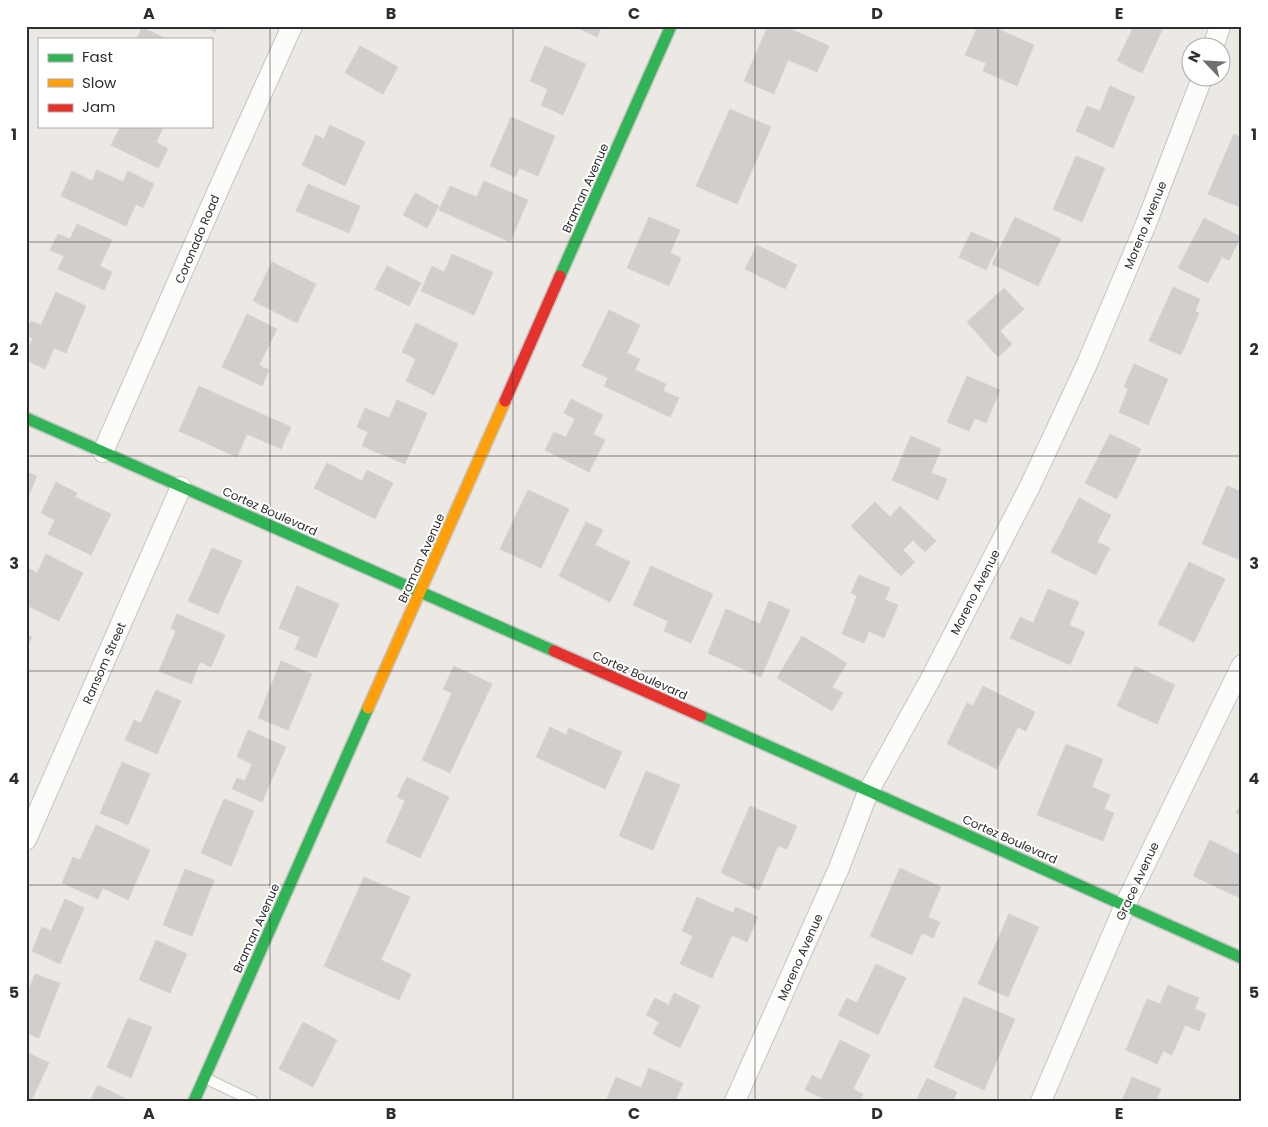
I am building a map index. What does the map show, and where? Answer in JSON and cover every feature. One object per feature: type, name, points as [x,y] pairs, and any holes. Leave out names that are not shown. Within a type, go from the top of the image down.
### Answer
[{"type":"street","name":"Coronado Road","points":[[103,452],[292,26]]},
{"type":"street","name":"Braman Avenue","points":[[194,1101],[671,26]]},
{"type":"street","points":[[1216,38],[1220,26]]},
{"type":"street","name":"Moreno Avenue","points":[[735,1101],[839,868],[868,792],[933,674],[1034,477],[1087,364],[1142,233],[1198,88]]},
{"type":"street","name":"Cortez Boulevard","points":[[26,418],[1242,958]]},
{"type":"street","name":"Ransom Street","points":[[26,840],[181,487]]},
{"type":"street","name":"Grace Avenue","points":[[1041,1101],[1125,905],[1242,665]]},
{"type":"lane","points":[[204,1078],[253,1101]]},
{"type":"building","points":[[202,26],[218,26],[215,32]]},
{"type":"building","points":[[574,26],[602,26],[597,37]]},
{"type":"building","points":[[768,26],[784,26],[829,46],[817,72],[788,60],[774,94],[744,81]]},
{"type":"building","points":[[978,26],[991,26],[1034,45],[1017,86],[983,71],[986,63],[965,55]]},
{"type":"building","points":[[1134,26],[1164,26],[1142,73],[1117,61]]},
{"type":"building","points":[[142,27],[164,38],[137,38]]},
{"type":"building","points":[[360,46],[398,67],[383,94],[345,73]]},
{"type":"building","points":[[545,46],[586,64],[563,115],[541,105],[548,89],[530,81]]},
{"type":"building","points":[[1110,86],[1135,97],[1113,148],[1076,131],[1087,106],[1100,111]]},
{"type":"building","points":[[730,109],[771,127],[737,204],[696,186]]},
{"type":"building","points":[[511,117],[555,136],[538,176],[519,168],[515,177],[490,166]]},
{"type":"building","points":[[330,125],[365,142],[345,186],[302,165],[316,135],[324,139]]},
{"type":"building","points":[[120,128],[163,128],[156,142],[168,149],[158,168],[111,145]]},
{"type":"building","points":[[1234,134],[1242,138],[1242,208],[1208,194]]},
{"type":"building","points":[[1076,156],[1105,168],[1082,222],[1053,209]]},
{"type":"building","points":[[97,170],[123,182],[128,171],[154,184],[143,208],[136,204],[126,226],[61,196],[72,171],[92,181]]},
{"type":"building","points":[[484,181],[528,200],[510,242],[439,210],[450,186],[477,197]]},
{"type":"building","points":[[308,184],[360,206],[349,233],[296,211]]},
{"type":"building","points":[[415,193],[439,206],[427,228],[403,215]]},
{"type":"building","points":[[649,217],[680,230],[670,253],[681,258],[669,286],[627,268]]},
{"type":"building","points":[[1015,217],[1061,239],[1038,286],[992,264]]},
{"type":"building","points":[[1204,218],[1241,237],[1229,260],[1222,257],[1208,283],[1178,268]]},
{"type":"building","points":[[77,224],[112,240],[100,266],[112,272],[104,290],[58,269],[64,256],[50,250],[58,234],[70,239]]},
{"type":"building","points":[[971,232],[999,244],[986,270],[959,257]]},
{"type":"building","points":[[757,245],[797,265],[785,289],[745,269]]},
{"type":"building","points":[[452,254],[493,272],[474,315],[421,291],[432,266],[444,272]]},
{"type":"building","points":[[272,262],[316,284],[297,323],[253,301]]},
{"type":"building","points":[[387,266],[421,283],[409,306],[375,289]]},
{"type":"building","points":[[1173,287],[1200,299],[1195,311],[1199,313],[1181,355],[1149,341]]},
{"type":"building","points":[[1004,288],[1024,309],[1000,331],[1012,344],[998,357],[967,322]]},
{"type":"building","points":[[56,292],[86,306],[66,353],[54,348],[45,369],[26,360],[26,352],[33,338],[26,335],[26,333],[31,321],[41,325]]},
{"type":"building","points":[[609,310],[640,325],[627,353],[640,359],[635,370],[666,384],[663,391],[679,398],[670,417],[604,386],[608,378],[582,366]]},
{"type":"building","points":[[247,314],[277,329],[259,365],[269,370],[262,386],[222,367]]},
{"type":"building","points":[[416,323],[458,344],[434,395],[406,381],[416,359],[402,352]]},
{"type":"building","points":[[1134,364],[1168,379],[1148,425],[1119,412],[1128,389],[1124,387]]},
{"type":"building","points":[[967,376],[1000,390],[986,423],[975,418],[969,431],[947,422]]},
{"type":"building","points":[[199,386],[291,427],[281,449],[247,434],[237,457],[179,431]]},
{"type":"building","points":[[571,399],[603,415],[593,434],[605,440],[589,472],[545,450],[554,432],[566,437],[575,419],[564,413]]},
{"type":"building","points":[[397,400],[427,413],[405,464],[362,446],[368,432],[357,427],[365,408],[389,418]]},
{"type":"building","points":[[1110,434],[1141,449],[1117,499],[1085,483]]},
{"type":"building","points":[[911,436],[941,449],[931,473],[947,479],[938,500],[892,480]]},
{"type":"building","points":[[327,463],[362,481],[367,470],[393,483],[375,519],[314,488]]},
{"type":"building","points":[[26,472],[37,476],[26,501]]},
{"type":"building","points":[[56,482],[77,493],[75,497],[111,514],[91,555],[48,534],[55,520],[41,513]]},
{"type":"building","points":[[1227,486],[1242,492],[1242,550],[1238,559],[1202,544]]},
{"type":"building","points":[[528,490],[569,509],[541,568],[500,549]]},
{"type":"building","points":[[1079,498],[1111,515],[1097,542],[1110,548],[1096,575],[1051,552]]},
{"type":"building","points":[[875,502],[890,517],[900,506],[936,541],[925,552],[913,540],[903,550],[915,562],[901,576],[851,526]]},
{"type":"building","points":[[586,522],[603,530],[595,545],[630,562],[610,602],[559,576]]},
{"type":"building","points":[[212,548],[242,561],[218,614],[188,601]]},
{"type":"building","points":[[46,554],[83,573],[59,621],[26,605],[28,594],[26,593],[26,567],[37,573]]},
{"type":"building","points":[[1189,562],[1225,579],[1194,642],[1158,624]]},
{"type":"building","points":[[651,566],[713,594],[691,643],[664,631],[668,621],[633,605]]},
{"type":"building","points":[[859,575],[890,588],[885,600],[898,605],[884,638],[869,631],[864,643],[842,634],[857,596],[851,593]]},
{"type":"building","points":[[297,586],[339,604],[316,658],[295,649],[300,637],[279,628]]},
{"type":"building","points":[[1048,589],[1079,602],[1069,625],[1085,632],[1070,665],[1010,638],[1020,617],[1033,623]]},
{"type":"building","points":[[769,601],[790,610],[761,677],[708,653],[726,609],[760,624]]},
{"type":"building","points":[[177,614],[225,635],[211,667],[200,662],[191,684],[159,671],[176,631],[171,628]]},
{"type":"building","points":[[26,634],[32,637],[27,647],[26,647]]},
{"type":"building","points":[[802,636],[847,663],[832,687],[843,693],[832,711],[777,678]]},
{"type":"building","points":[[281,661],[312,674],[288,730],[258,718]]},
{"type":"building","points":[[454,666],[492,684],[450,773],[422,760],[452,693],[443,689]]},
{"type":"building","points":[[1135,666],[1175,685],[1157,724],[1117,706]]},
{"type":"building","points":[[983,686],[1035,712],[1026,731],[1018,727],[997,769],[947,744],[967,703],[973,706]]},
{"type":"building","points":[[156,690],[181,701],[157,754],[125,740],[134,720],[141,723]]},
{"type":"building","points":[[550,727],[566,735],[569,728],[622,752],[605,789],[536,757]]},
{"type":"building","points":[[248,730],[286,747],[262,802],[232,789],[237,778],[245,781],[252,764],[237,757]]},
{"type":"building","points":[[1066,744],[1103,759],[1092,787],[1110,795],[1104,809],[1114,813],[1103,841],[1037,815]]},
{"type":"building","points":[[122,762],[150,774],[128,825],[100,813]]},
{"type":"building","points":[[646,771],[680,785],[653,850],[619,836]]},
{"type":"building","points":[[407,777],[449,797],[420,858],[386,842],[405,801],[397,797]]},
{"type":"building","points":[[224,799],[254,811],[231,866],[201,853]]},
{"type":"building","points":[[1242,801],[1242,816],[1236,813]]},
{"type":"building","points":[[750,806],[797,826],[787,849],[778,846],[759,890],[721,873]]},
{"type":"building","points":[[96,825],[150,850],[128,900],[103,888],[98,899],[62,883],[73,857],[80,860]]},
{"type":"building","points":[[1210,840],[1242,856],[1242,899],[1193,876]]},
{"type":"building","points":[[900,868],[941,887],[928,917],[940,922],[933,938],[922,933],[912,955],[870,936]]},
{"type":"building","points":[[185,869],[214,880],[192,936],[163,925]]},
{"type":"building","points":[[364,877],[410,897],[381,960],[411,974],[399,1000],[324,966]]},
{"type":"building","points":[[697,897],[733,913],[736,907],[758,917],[747,942],[732,935],[712,978],[680,964],[693,936],[682,931]]},
{"type":"building","points":[[65,899],[84,908],[60,964],[32,951],[42,927],[51,931]]},
{"type":"building","points":[[1009,914],[1039,927],[1008,997],[978,984]]},
{"type":"building","points":[[156,940],[187,954],[170,993],[139,980]]},
{"type":"building","points":[[876,964],[906,978],[878,1035],[838,1015],[847,998],[857,1003]]},
{"type":"building","points":[[35,974],[60,983],[39,1038],[26,1033],[26,997]]},
{"type":"building","points":[[1168,985],[1199,998],[1195,1009],[1206,1014],[1199,1031],[1185,1025],[1172,1055],[1163,1051],[1157,1064],[1126,1050],[1147,999],[1160,1004]]},
{"type":"building","points":[[674,993],[700,1006],[680,1048],[653,1034],[659,1022],[646,1015],[655,998],[669,1005]]},
{"type":"building","points":[[964,997],[1015,1019],[984,1090],[934,1067]]},
{"type":"building","points":[[128,1018],[152,1027],[131,1078],[107,1067]]},
{"type":"building","points":[[303,1022],[337,1040],[313,1087],[279,1069]]},
{"type":"building","points":[[840,1040],[870,1055],[853,1089],[863,1094],[860,1101],[828,1101],[805,1090],[812,1075],[821,1080]]},
{"type":"building","points":[[26,1052],[49,1063],[31,1101],[26,1101]]},
{"type":"building","points":[[649,1068],[683,1083],[675,1101],[606,1101],[616,1077],[641,1088]]},
{"type":"building","points":[[1132,1077],[1161,1089],[1156,1101],[1122,1101]]},
{"type":"building","points":[[927,1078],[957,1092],[953,1101],[916,1101]]},
{"type":"building","points":[[98,1085],[130,1101],[90,1101]]},
{"type":"traffic: fast","points":[[560,276],[671,26]]},
{"type":"traffic: fast","points":[[26,418],[554,651]]},
{"type":"traffic: fast","points":[[194,1101],[368,708]]},
{"type":"traffic: fast","points":[[701,716],[1242,958]]},
{"type":"traffic: slow","points":[[368,708],[505,401]]},
{"type":"traffic: jam","points":[[505,401],[560,276]]},
{"type":"traffic: jam","points":[[554,651],[701,716]]}]
